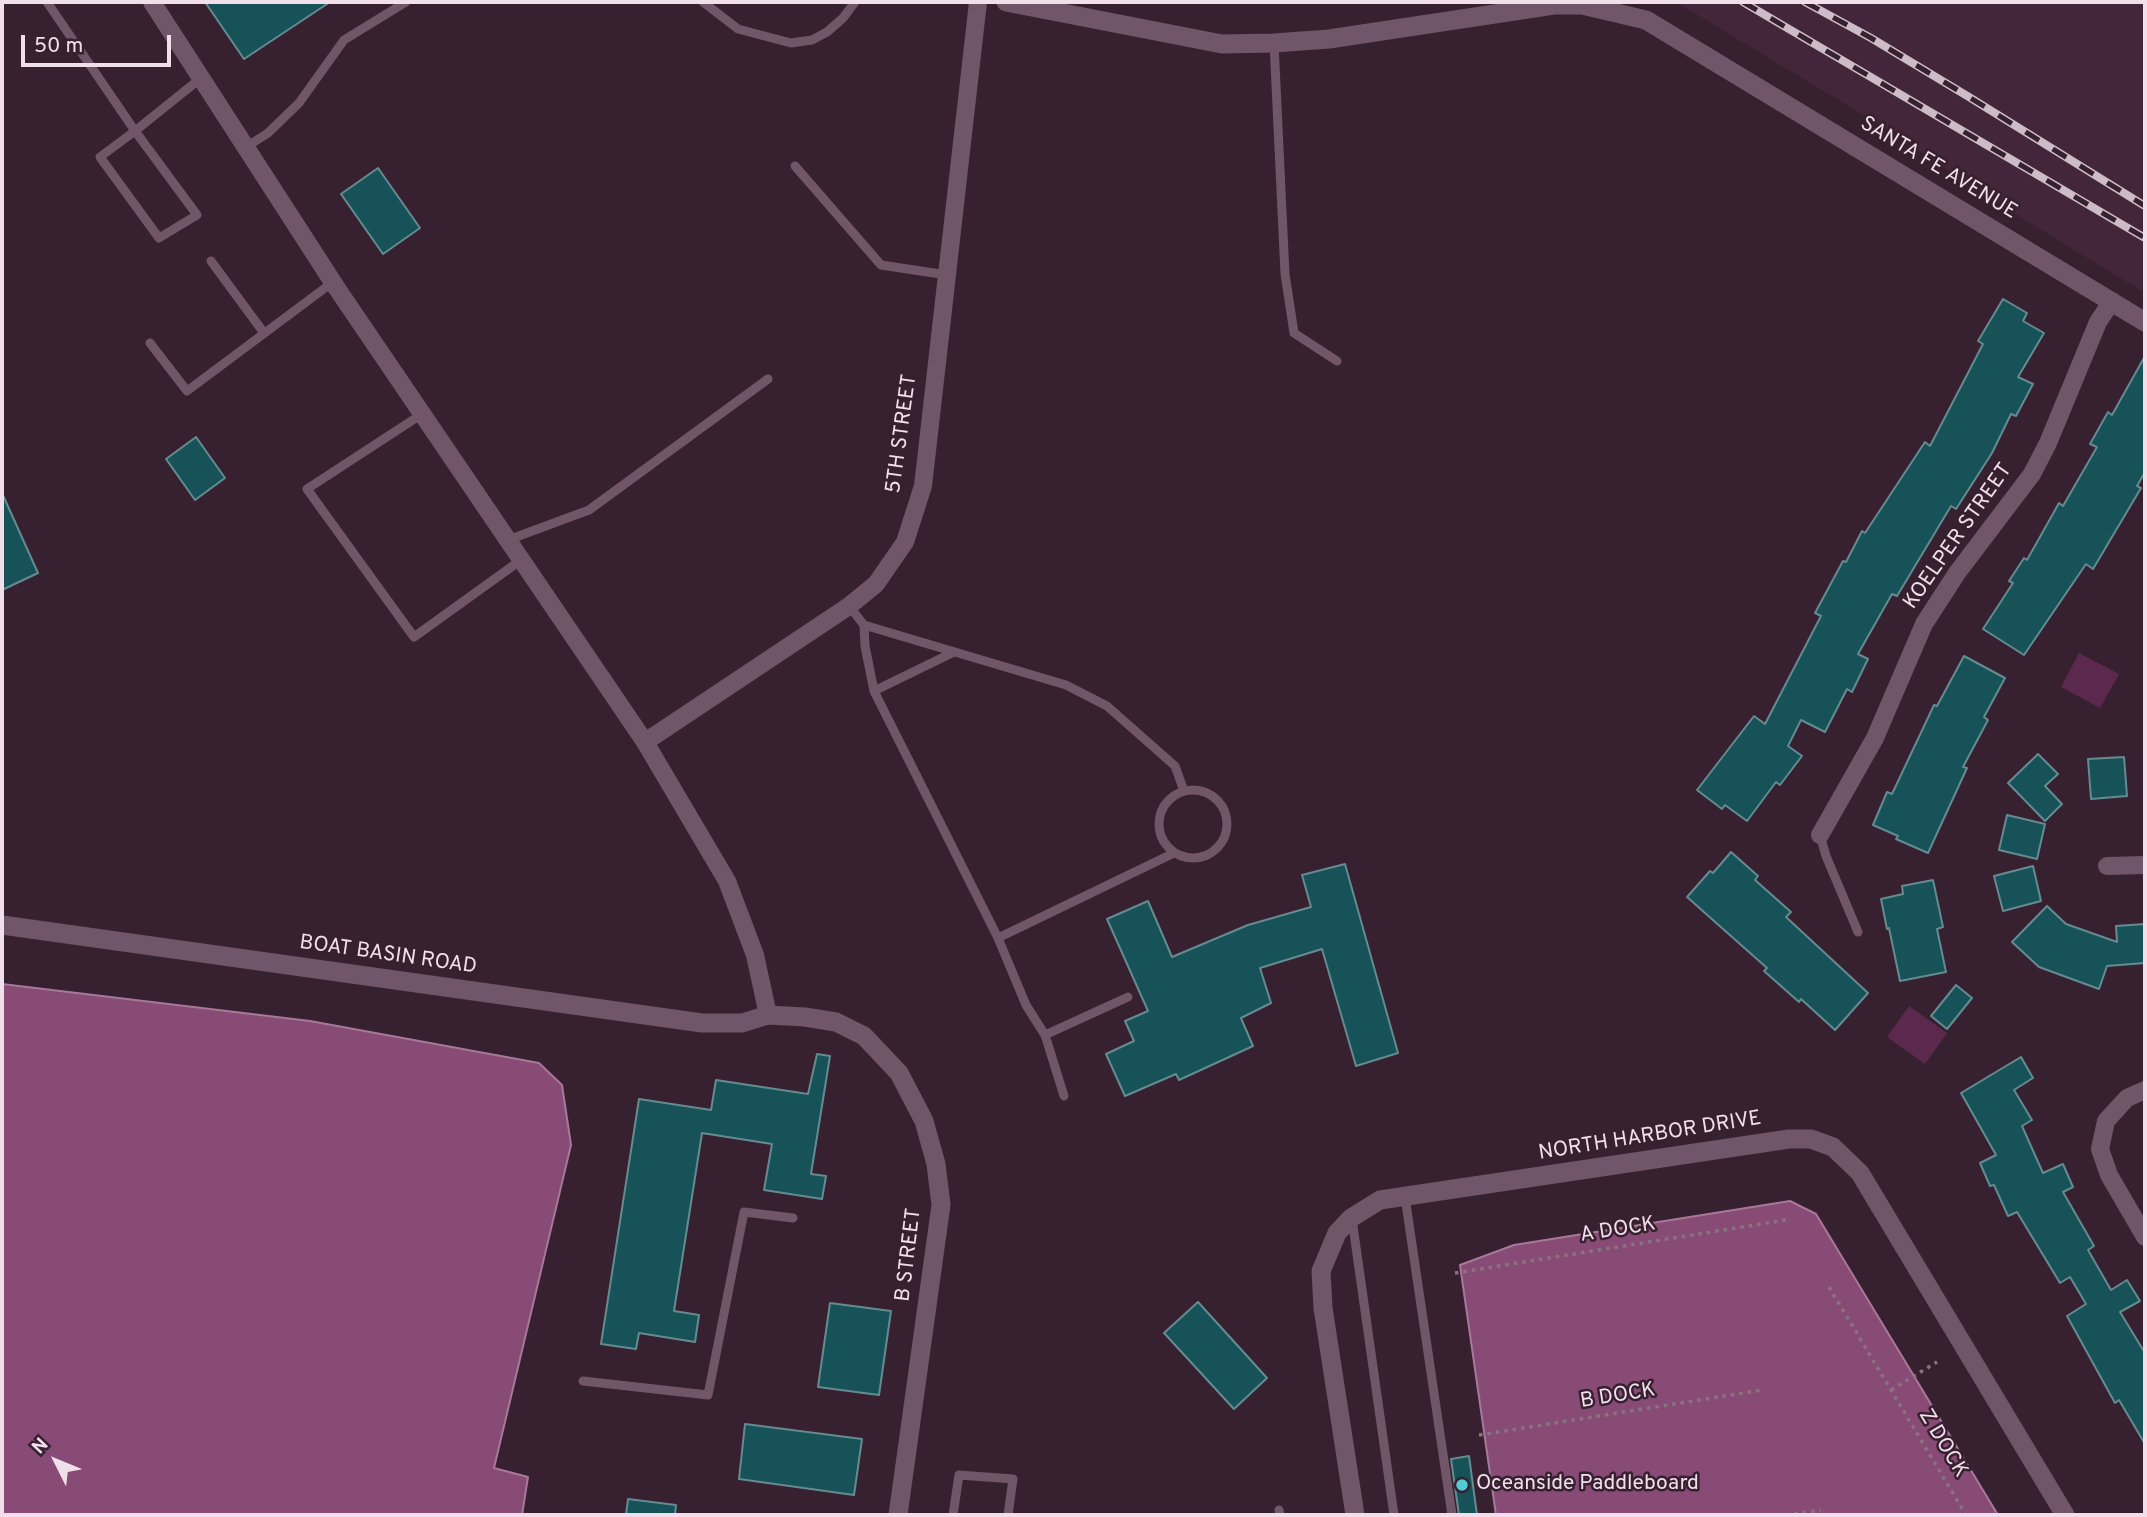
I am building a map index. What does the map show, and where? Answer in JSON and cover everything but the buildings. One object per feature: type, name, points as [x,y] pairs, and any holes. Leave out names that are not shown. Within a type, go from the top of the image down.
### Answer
[{"type":"street","points":[[152,2],[333,282],[645,743],[727,881],[755,955],[768,1015]]},
{"type":"street","name":"5TH STREET","points":[[645,743],[849,607],[876,584],[905,542],[923,486],[978,2]]},
{"type":"street","name":"SANTA FE AVENUE","points":[[1006,2],[1222,44],[1329,39],[1555,5],[1582,5],[1646,20],[2145,322]]},
{"type":"street","name":"KOELPER STREET","points":[[1820,835],[1875,738],[1924,624],[1956,573],[2032,474],[2048,443],[2098,322],[2112,301]]},
{"type":"street","points":[[2106,866],[2145,865]]},
{"type":"street","name":"BOAT BASIN ROAD","points":[[2,925],[702,1023],[742,1023],[768,1015]]},
{"type":"street","name":"B STREET","points":[[768,1015],[836,1022],[864,1036],[900,1073],[924,1121],[936,1164],[940,1205],[898,1515]]},
{"type":"street","points":[[2145,1090],[2127,1098],[2106,1121],[2100,1149],[2109,1175],[2145,1237]]},
{"type":"street","name":"NORTH HARBOR DRIVE","points":[[1355,1515],[1323,1308],[1321,1271],[1337,1233],[1352,1217],[1380,1200],[1789,1139],[1811,1139],[1833,1147],[1860,1173],[2066,1515]]},
{"type":"lane","points":[[47,2],[135,131],[197,215],[159,239],[100,157],[135,131],[201,78]]},
{"type":"lane","points":[[246,147],[268,133],[299,103],[344,40],[406,2]]},
{"type":"lane","points":[[703,2],[738,29],[791,43],[813,40],[827,32],[844,18],[855,2]]},
{"type":"lane","points":[[1274,43],[1285,274],[1294,333],[1337,361]]},
{"type":"lane","points":[[795,166],[881,265],[947,275]]},
{"type":"lane","points":[[211,261],[264,333]]},
{"type":"lane","points":[[150,342],[187,391],[333,282]]},
{"type":"lane","points":[[508,540],[589,510],[768,379]]},
{"type":"lane","points":[[422,414],[307,489],[414,637],[521,561]]},
{"type":"lane","points":[[849,607],[864,625],[1066,685],[1107,706],[1175,766],[1184,791]]},
{"type":"lane","points":[[864,625],[865,646],[874,691],[998,938],[1026,1005],[1045,1035],[1064,1096]]},
{"type":"lane","points":[[874,691],[954,652]]},
{"type":"lane","points":[[1184,791],[1201,791],[1216,798],[1226,814],[1228,824],[1221,844],[1205,857],[1184,858],[1174,853],[1161,838],[1159,828],[1159,818],[1168,800],[1184,791]]},
{"type":"lane","points":[[1820,835],[1858,932]]},
{"type":"lane","points":[[998,938],[1174,853]]},
{"type":"lane","points":[[1045,1035],[1128,997]]},
{"type":"lane","points":[[1405,1196],[1452,1515]]},
{"type":"lane","points":[[583,1381],[708,1395],[744,1212],[793,1218]]},
{"type":"lane","points":[[1352,1217],[1394,1515]]},
{"type":"lane","points":[[953,1515],[959,1475],[1013,1479],[1008,1515]]},
{"type":"path","name":"A DOCK","points":[[1455,1273],[1786,1220]]},
{"type":"path","name":"Z DOCK","points":[[1829,1287],[1966,1515]]},
{"type":"path","points":[[1891,1390],[1937,1362]]},
{"type":"path","name":"B DOCK","points":[[1479,1435],[1762,1390]]},
{"type":"path","points":[[1786,1515],[1821,1510]]},
{"type":"shaded area","points":[[1676,2],[2145,2],[2145,293],[2010,211],[1872,120]]},
{"type":"shaded area","points":[[2079,653],[2119,674],[2100,708],[2061,687]]},
{"type":"shaded area","points":[[2,984],[310,1021],[539,1063],[562,1085],[571,1145],[494,1468],[528,1477],[522,1515],[2,1515]]},
{"type":"shaded area","points":[[1909,1006],[1947,1033],[1925,1064],[1887,1037]]},
{"type":"shaded area","points":[[1790,1201],[1816,1214],[1998,1515],[1496,1515],[1460,1265],[1514,1245]]},
{"type":"railway","points":[[1743,2],[2145,238]]},
{"type":"railway","points":[[1805,2],[1871,38],[2145,206]]},
{"type":"place","name":"Oceanside Paddleboard","points":[[1462,1485]]}]
